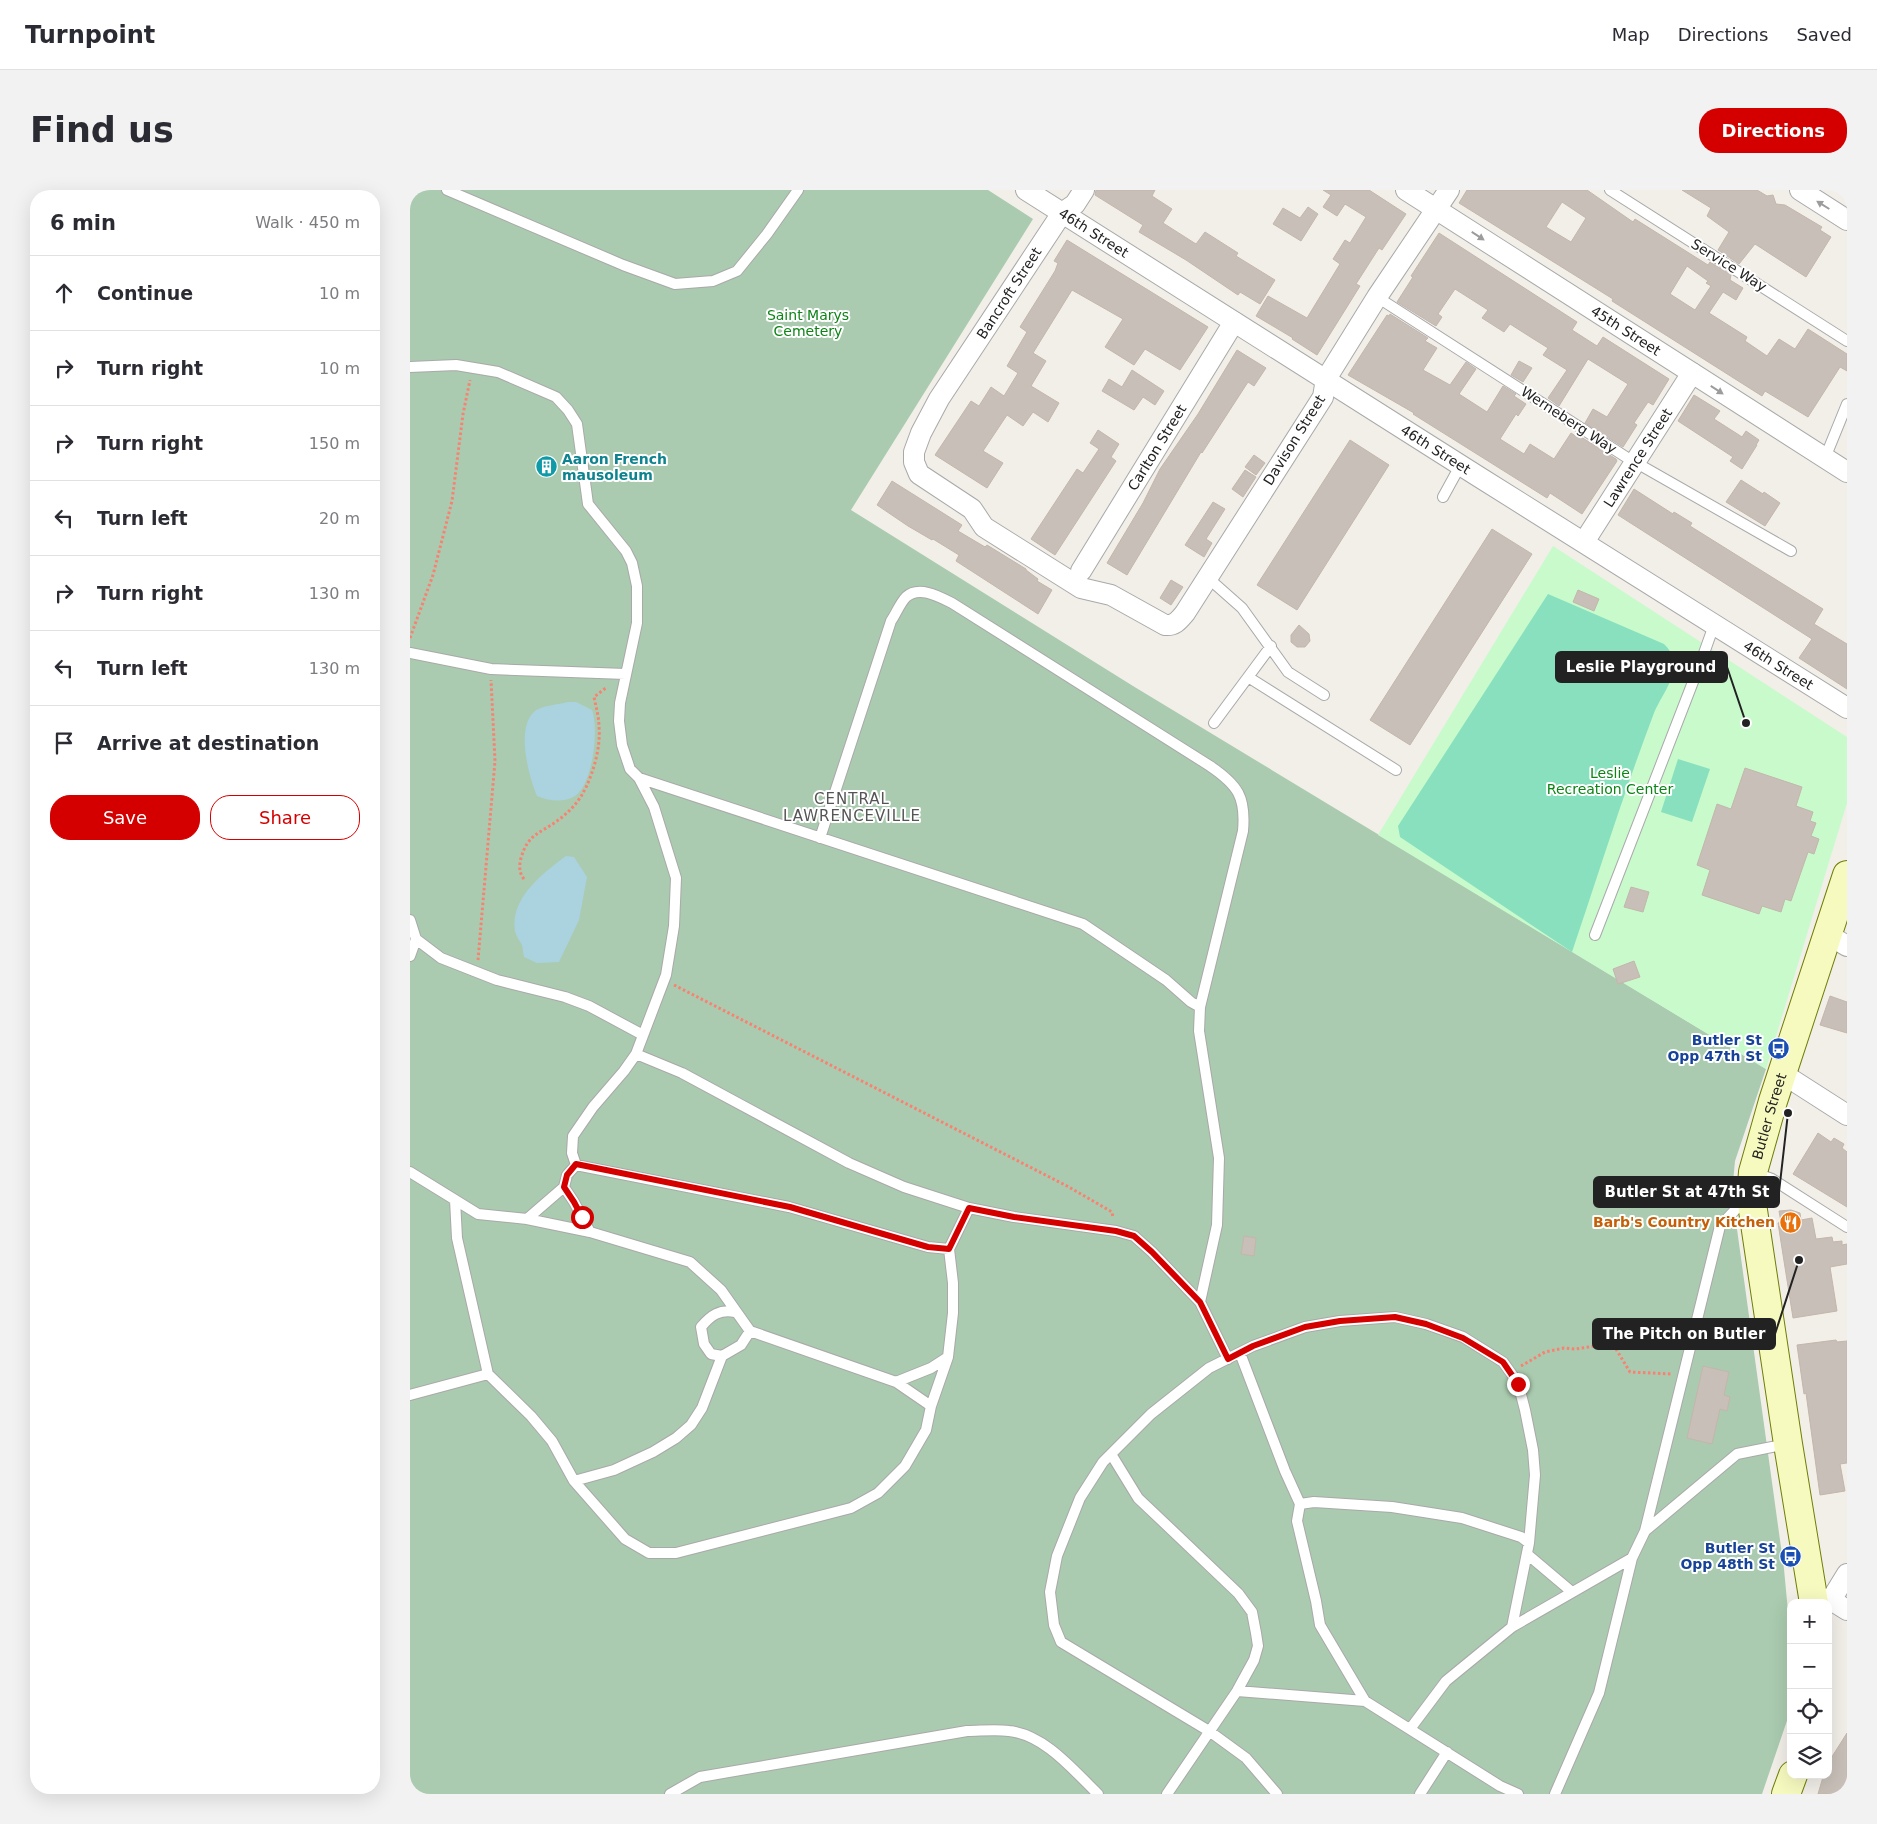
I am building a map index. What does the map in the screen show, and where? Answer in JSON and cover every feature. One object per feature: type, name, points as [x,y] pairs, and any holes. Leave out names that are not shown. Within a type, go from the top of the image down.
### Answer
[{"type":"main road","name":"Butler Street","points":[[1826,1599],[1788,1444],[1752,1184],[1783,1074],[1837,940],[1847,875]]},
{"type":"main road","points":[[1786,1794],[1791,1779]]},
{"type":"street","name":"46th Street","points":[[1026,190],[1326,379],[1460,466],[1847,708]]},
{"type":"street","name":"Bancroft Street","points":[[1084,190],[1075,204],[1062,212],[939,399],[914,452],[914,462],[919,474],[972,509],[984,526],[1081,588],[1111,595],[1165,625],[1176,624],[1185,613]]},
{"type":"street","name":"45th Street","points":[[1406,190],[1847,472]]},
{"type":"street","name":"Davison Street","points":[[1185,613],[1323,396],[1326,379],[1377,297],[1449,190]]},
{"type":"street","points":[[1800,190],[1847,218]]},
{"type":"street","name":"Carlton Street","points":[[1080,571],[1234,322]]},
{"type":"street","name":"Lawrence Street","points":[[1584,542],[1692,373]]},
{"type":"street","points":[[1783,1074],[1847,1115]]},
{"type":"street","points":[[1830,1599],[1847,1574]]},
{"type":"lane","points":[[446,190],[623,265],[675,284],[713,281],[736,271],[767,234],[798,190]]},
{"type":"lane","name":"Service Way","points":[[1610,190],[1847,341]]},
{"type":"lane","name":"Werneberg Way","points":[[1377,297],[1635,462],[1791,552]]},
{"type":"lane","points":[[410,367],[456,364],[498,372],[556,397],[577,424],[588,504],[626,551],[632,563],[637,586],[637,623],[620,703],[619,721],[622,745],[630,769],[639,778],[654,807],[676,878],[674,926],[666,975],[636,1054],[593,1107],[574,1136],[572,1153],[576,1164]]},
{"type":"lane","points":[[1825,458],[1847,404]]},
{"type":"lane","points":[[1442,497],[1460,466]]},
{"type":"lane","points":[[1207,577],[1242,608],[1288,672],[1324,695]]},
{"type":"lane","points":[[820,838],[891,621],[906,597],[912,593],[921,592],[938,596],[952,603],[1210,766],[1234,785],[1241,798],[1245,814],[1243,831],[1200,1008],[1199,1031],[1219,1158],[1217,1225],[1200,1302]]},
{"type":"lane","points":[[1595,935],[1704,656],[1714,625]]},
{"type":"lane","points":[[1214,723],[1271,646]]},
{"type":"lane","points":[[410,654],[491,669],[626,674]]},
{"type":"lane","points":[[1248,677],[1396,770]]},
{"type":"lane","points":[[639,778],[1083,924],[1166,980],[1200,1008]]},
{"type":"lane","points":[[410,920],[416,939],[441,958],[497,980],[565,996],[589,1006],[642,1035]]},
{"type":"lane","points":[[410,956],[416,939]]},
{"type":"lane","points":[[636,1054],[682,1073],[849,1163],[904,1188],[969,1208],[1014,1217],[1116,1231],[1134,1236],[1200,1302],[1228,1359]]},
{"type":"lane","points":[[527,1219],[564,1187],[567,1175],[576,1164]]},
{"type":"lane","points":[[576,1164],[790,1207],[928,1247],[949,1249]]},
{"type":"lane","points":[[410,1172],[478,1214],[527,1219],[590,1232],[690,1262],[721,1290],[750,1331],[896,1382],[932,1406]]},
{"type":"lane","points":[[1555,1794],[1599,1693],[1632,1558],[1645,1531],[1720,1226],[1737,1208],[1752,1184],[1772,1179],[1847,1227]]},
{"type":"lane","points":[[564,1187],[590,1232]]},
{"type":"lane","points":[[455,1200],[457,1238],[488,1374],[531,1416],[552,1441],[574,1482],[625,1539],[649,1553],[676,1553],[851,1508],[878,1493],[905,1466],[926,1430],[948,1357],[953,1313],[953,1283],[949,1249],[969,1208]]},
{"type":"lane","points":[[722,1356],[711,1354],[704,1344],[702,1327],[709,1317],[718,1312],[736,1312]]},
{"type":"lane","points":[[1277,1794],[1246,1758],[1209,1731],[1061,1642],[1054,1625],[1050,1592],[1057,1556],[1080,1498],[1103,1462],[1151,1414],[1209,1368],[1253,1346],[1305,1327],[1340,1321],[1395,1317],[1426,1324],[1463,1338],[1503,1362],[1518,1384],[1526,1410],[1535,1475],[1529,1543],[1512,1627]]},
{"type":"lane","points":[[574,1482],[614,1470],[653,1452],[676,1438],[691,1425],[702,1408],[722,1356],[741,1345],[750,1331]]},
{"type":"lane","points":[[1240,1353],[1285,1471],[1300,1504],[1297,1521],[1320,1625],[1365,1701]]},
{"type":"lane","points":[[896,1382],[931,1368],[948,1357]]},
{"type":"lane","points":[[410,1395],[488,1374]]},
{"type":"lane","points":[[1645,1531],[1737,1454],[1788,1444]]},
{"type":"lane","points":[[1111,1454],[1138,1498],[1238,1592],[1252,1612],[1258,1646],[1254,1660],[1237,1691],[1167,1794]]},
{"type":"lane","points":[[1300,1504],[1314,1502],[1392,1507],[1462,1518],[1521,1537],[1529,1543]]},
{"type":"lane","points":[[1527,1554],[1572,1592]]},
{"type":"lane","points":[[1410,1729],[1446,1681],[1512,1627],[1632,1558]]},
{"type":"lane","points":[[1237,1691],[1365,1701],[1500,1786],[1518,1794]]},
{"type":"lane","points":[[670,1794],[700,1778],[966,1731],[1009,1731],[1032,1736],[1056,1754],[1098,1794]]},
{"type":"lane","points":[[1420,1794],[1447,1752]]},
{"type":"path","points":[[410,638],[434,575],[450,509],[463,414],[472,368]]},
{"type":"path","points":[[477,972],[495,761],[491,669]]},
{"type":"path","points":[[524,879],[520,872],[519,864],[526,843],[558,820],[578,801],[584,791],[598,755],[600,727],[594,697],[626,674]]},
{"type":"path","points":[[666,975],[672,984],[963,1132],[1106,1208],[1112,1212],[1116,1231]]},
{"type":"path","points":[[1511,1374],[1545,1352],[1564,1348],[1603,1345],[1616,1350],[1630,1372],[1659,1372]]},
{"type":"green space","name":"Saint Marys Cemetery","points":[[410,190],[988,190],[1033,219],[851,510],[1133,686],[1766,1069],[1735,1161],[1732,1193],[1787,1601],[1787,1721],[1762,1794],[410,1794]]},
{"type":"green space","name":"Leslie Recreation Center","points":[[1553,546],[1847,737],[1847,803],[1766,1069],[1378,835]]},
{"type":"green space","points":[[1548,594],[1664,644],[1674,658],[1675,664],[1673,675],[1654,713],[1632,772],[1572,952],[1400,837],[1398,826]]},
{"type":"green space","points":[[1678,759],[1710,769],[1692,822],[1661,812]]},
{"type":"water","points":[[576,702],[592,710],[595,730],[593,756],[586,780],[581,790],[575,796],[561,800],[546,799],[537,796],[530,777],[525,740],[526,728],[529,718],[538,709]]},
{"type":"water","points":[[566,856],[574,857],[587,877],[579,920],[559,962],[537,963],[524,957],[522,945],[515,931],[515,919],[523,897],[538,878]]},
{"type":"building","points":[[1096,190],[1155,190],[1152,196],[1172,209],[1163,223],[1196,244],[1205,232],[1238,253],[1236,256],[1275,280],[1260,304],[1240,292],[1238,295],[1186,260],[1139,232],[1143,225],[1095,195]]},
{"type":"building","points":[[1323,190],[1369,190],[1406,214],[1382,250],[1379,248],[1356,284],[1360,286],[1317,355],[1256,316],[1268,296],[1307,318],[1340,264],[1333,259],[1345,240],[1350,243],[1366,217],[1345,204],[1337,216],[1323,207],[1331,195]]},
{"type":"building","points":[[1467,190],[1587,190],[1633,222],[1635,219],[1708,265],[1710,262],[1731,275],[1730,280],[1743,288],[1736,300],[1723,292],[1709,313],[1747,337],[1745,341],[1767,356],[1779,339],[1795,349],[1808,329],[1847,354],[1847,371],[1840,367],[1808,417],[1765,391],[1762,396],[1612,301],[1613,299],[1459,203]],"holes":[[[1562,202],[1586,218],[1571,242],[1546,227]],[[1687,266],[1708,281],[1706,283],[1711,286],[1695,310],[1670,294]]]},
{"type":"building","points":[[1682,190],[1757,190],[1767,196],[1773,195],[1776,204],[1785,205],[1822,227],[1820,230],[1831,237],[1806,277],[1755,244],[1739,264],[1718,250],[1729,232],[1707,216],[1711,208]]},
{"type":"building","points":[[1308,207],[1318,214],[1301,241],[1273,224],[1283,208],[1300,218]]},
{"type":"building","points":[[1439,233],[1577,322],[1572,330],[1597,346],[1603,337],[1669,379],[1653,405],[1648,402],[1634,423],[1637,425],[1623,447],[1585,423],[1593,409],[1607,417],[1628,384],[1588,359],[1559,406],[1548,398],[1567,370],[1543,355],[1548,348],[1510,324],[1504,332],[1482,318],[1488,310],[1455,289],[1438,314],[1442,317],[1436,326],[1397,302],[1413,277],[1411,276]]},
{"type":"building","points":[[1067,240],[1208,327],[1180,370],[1145,349],[1134,365],[1105,347],[1123,319],[1072,290],[1033,353],[1046,361],[1031,386],[1059,403],[1048,422],[1033,412],[1023,426],[1007,415],[983,451],[1003,463],[987,488],[935,455],[971,401],[979,406],[991,387],[1004,396],[1018,373],[1007,366],[1027,332],[1020,327],[1055,271],[1058,263],[1054,261]]},
{"type":"building","points":[[1390,314],[1428,338],[1425,341],[1437,348],[1423,370],[1450,385],[1466,362],[1476,369],[1459,394],[1487,412],[1503,386],[1516,394],[1514,396],[1526,404],[1518,416],[1516,414],[1500,439],[1524,454],[1530,444],[1554,459],[1571,433],[1577,437],[1578,435],[1616,459],[1617,461],[1582,514],[1550,493],[1547,498],[1414,413],[1348,375],[1387,315],[1389,316]]},
{"type":"building","points":[[1237,350],[1266,368],[1254,386],[1248,382],[1201,452],[1127,575],[1107,563],[1143,503],[1160,469],[1198,414]]},
{"type":"building","points":[[1519,361],[1532,368],[1523,382],[1511,375]]},
{"type":"building","points":[[1132,370],[1164,391],[1155,405],[1143,397],[1134,410],[1102,391],[1109,379],[1122,387]]},
{"type":"building","points":[[1694,395],[1720,411],[1714,419],[1742,437],[1746,431],[1759,440],[1742,469],[1730,461],[1733,457],[1678,421]]},
{"type":"building","points":[[1098,430],[1119,444],[1111,457],[1116,461],[1055,555],[1031,539],[1077,469],[1083,473],[1099,449],[1090,443]]},
{"type":"building","points":[[1350,440],[1389,465],[1297,610],[1257,585]]},
{"type":"building","points":[[1254,455],[1265,463],[1256,475],[1245,467]]},
{"type":"building","points":[[1245,470],[1256,477],[1243,497],[1232,489]]},
{"type":"building","points":[[1741,480],[1780,503],[1765,526],[1726,502]]},
{"type":"building","points":[[892,481],[962,525],[958,531],[985,547],[987,545],[1026,569],[1038,579],[1037,581],[1052,590],[1038,614],[956,561],[959,555],[908,526],[877,505]]},
{"type":"building","points":[[1634,489],[1673,514],[1674,512],[1692,523],[1690,526],[1823,609],[1814,624],[1847,644],[1847,689],[1799,658],[1812,639],[1618,515]]},
{"type":"building","points":[[1213,502],[1225,509],[1206,539],[1212,543],[1204,557],[1185,545]]},
{"type":"building","points":[[1492,529],[1532,554],[1410,745],[1370,720]]},
{"type":"building","points":[[1171,580],[1183,587],[1171,605],[1160,598]]},
{"type":"building","points":[[1578,590],[1599,599],[1594,611],[1573,602]]},
{"type":"building","points":[[1299,625],[1309,634],[1310,641],[1305,647],[1297,647],[1291,642],[1291,635]]},
{"type":"building","points":[[1745,768],[1802,787],[1796,806],[1813,812],[1810,821],[1816,823],[1811,836],[1819,839],[1814,854],[1808,852],[1791,901],[1785,899],[1781,912],[1762,906],[1759,914],[1702,895],[1710,870],[1697,865],[1717,804],[1731,809]]},
{"type":"building","points":[[1631,887],[1649,892],[1643,912],[1624,907]]},
{"type":"building","points":[[1634,961],[1640,977],[1618,984],[1613,969]]},
{"type":"building","points":[[1830,996],[1847,1002],[1847,1033],[1820,1025]]},
{"type":"building","points":[[1818,1133],[1831,1142],[1834,1138],[1844,1144],[1842,1148],[1847,1152],[1847,1207],[1793,1174]]},
{"type":"building","points":[[1791,1210],[1800,1213],[1801,1220],[1812,1218],[1816,1239],[1832,1237],[1833,1242],[1842,1241],[1842,1245],[1847,1244],[1847,1264],[1830,1267],[1837,1311],[1793,1318],[1778,1223],[1781,1222],[1779,1211]]},
{"type":"building","points":[[1244,1236],[1256,1238],[1254,1256],[1241,1254]]},
{"type":"building","points":[[1836,1340],[1837,1342],[1847,1341],[1847,1463],[1840,1464],[1845,1491],[1820,1495],[1806,1393],[1804,1394],[1797,1345]]},
{"type":"building","points":[[1703,1366],[1729,1372],[1724,1395],[1730,1397],[1727,1411],[1720,1409],[1712,1444],[1687,1438]]},
{"type":"building","points":[[1847,1733],[1847,1794],[1818,1794],[1822,1779],[1832,1779],[1832,1757]]},
{"type":"place","name":"Aaron French mausoleum","points":[[546,467]]},
{"type":"place","name":"Leslie Playground","points":[[1746,723]]},
{"type":"place","name":"Butler St Opp 47th St","points":[[1778,1048]]},
{"type":"place","name":"Butler St at 47th St","points":[[1788,1113]]},
{"type":"place","name":"Barb's Country Kitchen","points":[[1791,1222]]},
{"type":"place","name":"The Pitch on Butler","points":[[1799,1260]]},
{"type":"place","name":"Butler St Opp 48th St","points":[[1791,1556]]},
{"type":"district","name":"CENTRAL LAWRENCEVILLE","points":[[852,808]]},
{"type":"route","points":[[582,1217],[564,1187],[567,1175],[576,1164],[790,1207],[928,1247],[949,1249],[969,1208],[1014,1217],[1116,1231],[1134,1236],[1200,1302],[1228,1359],[1253,1346],[1305,1327],[1340,1321],[1395,1317],[1426,1324],[1463,1338],[1503,1362],[1518,1384]]}]
